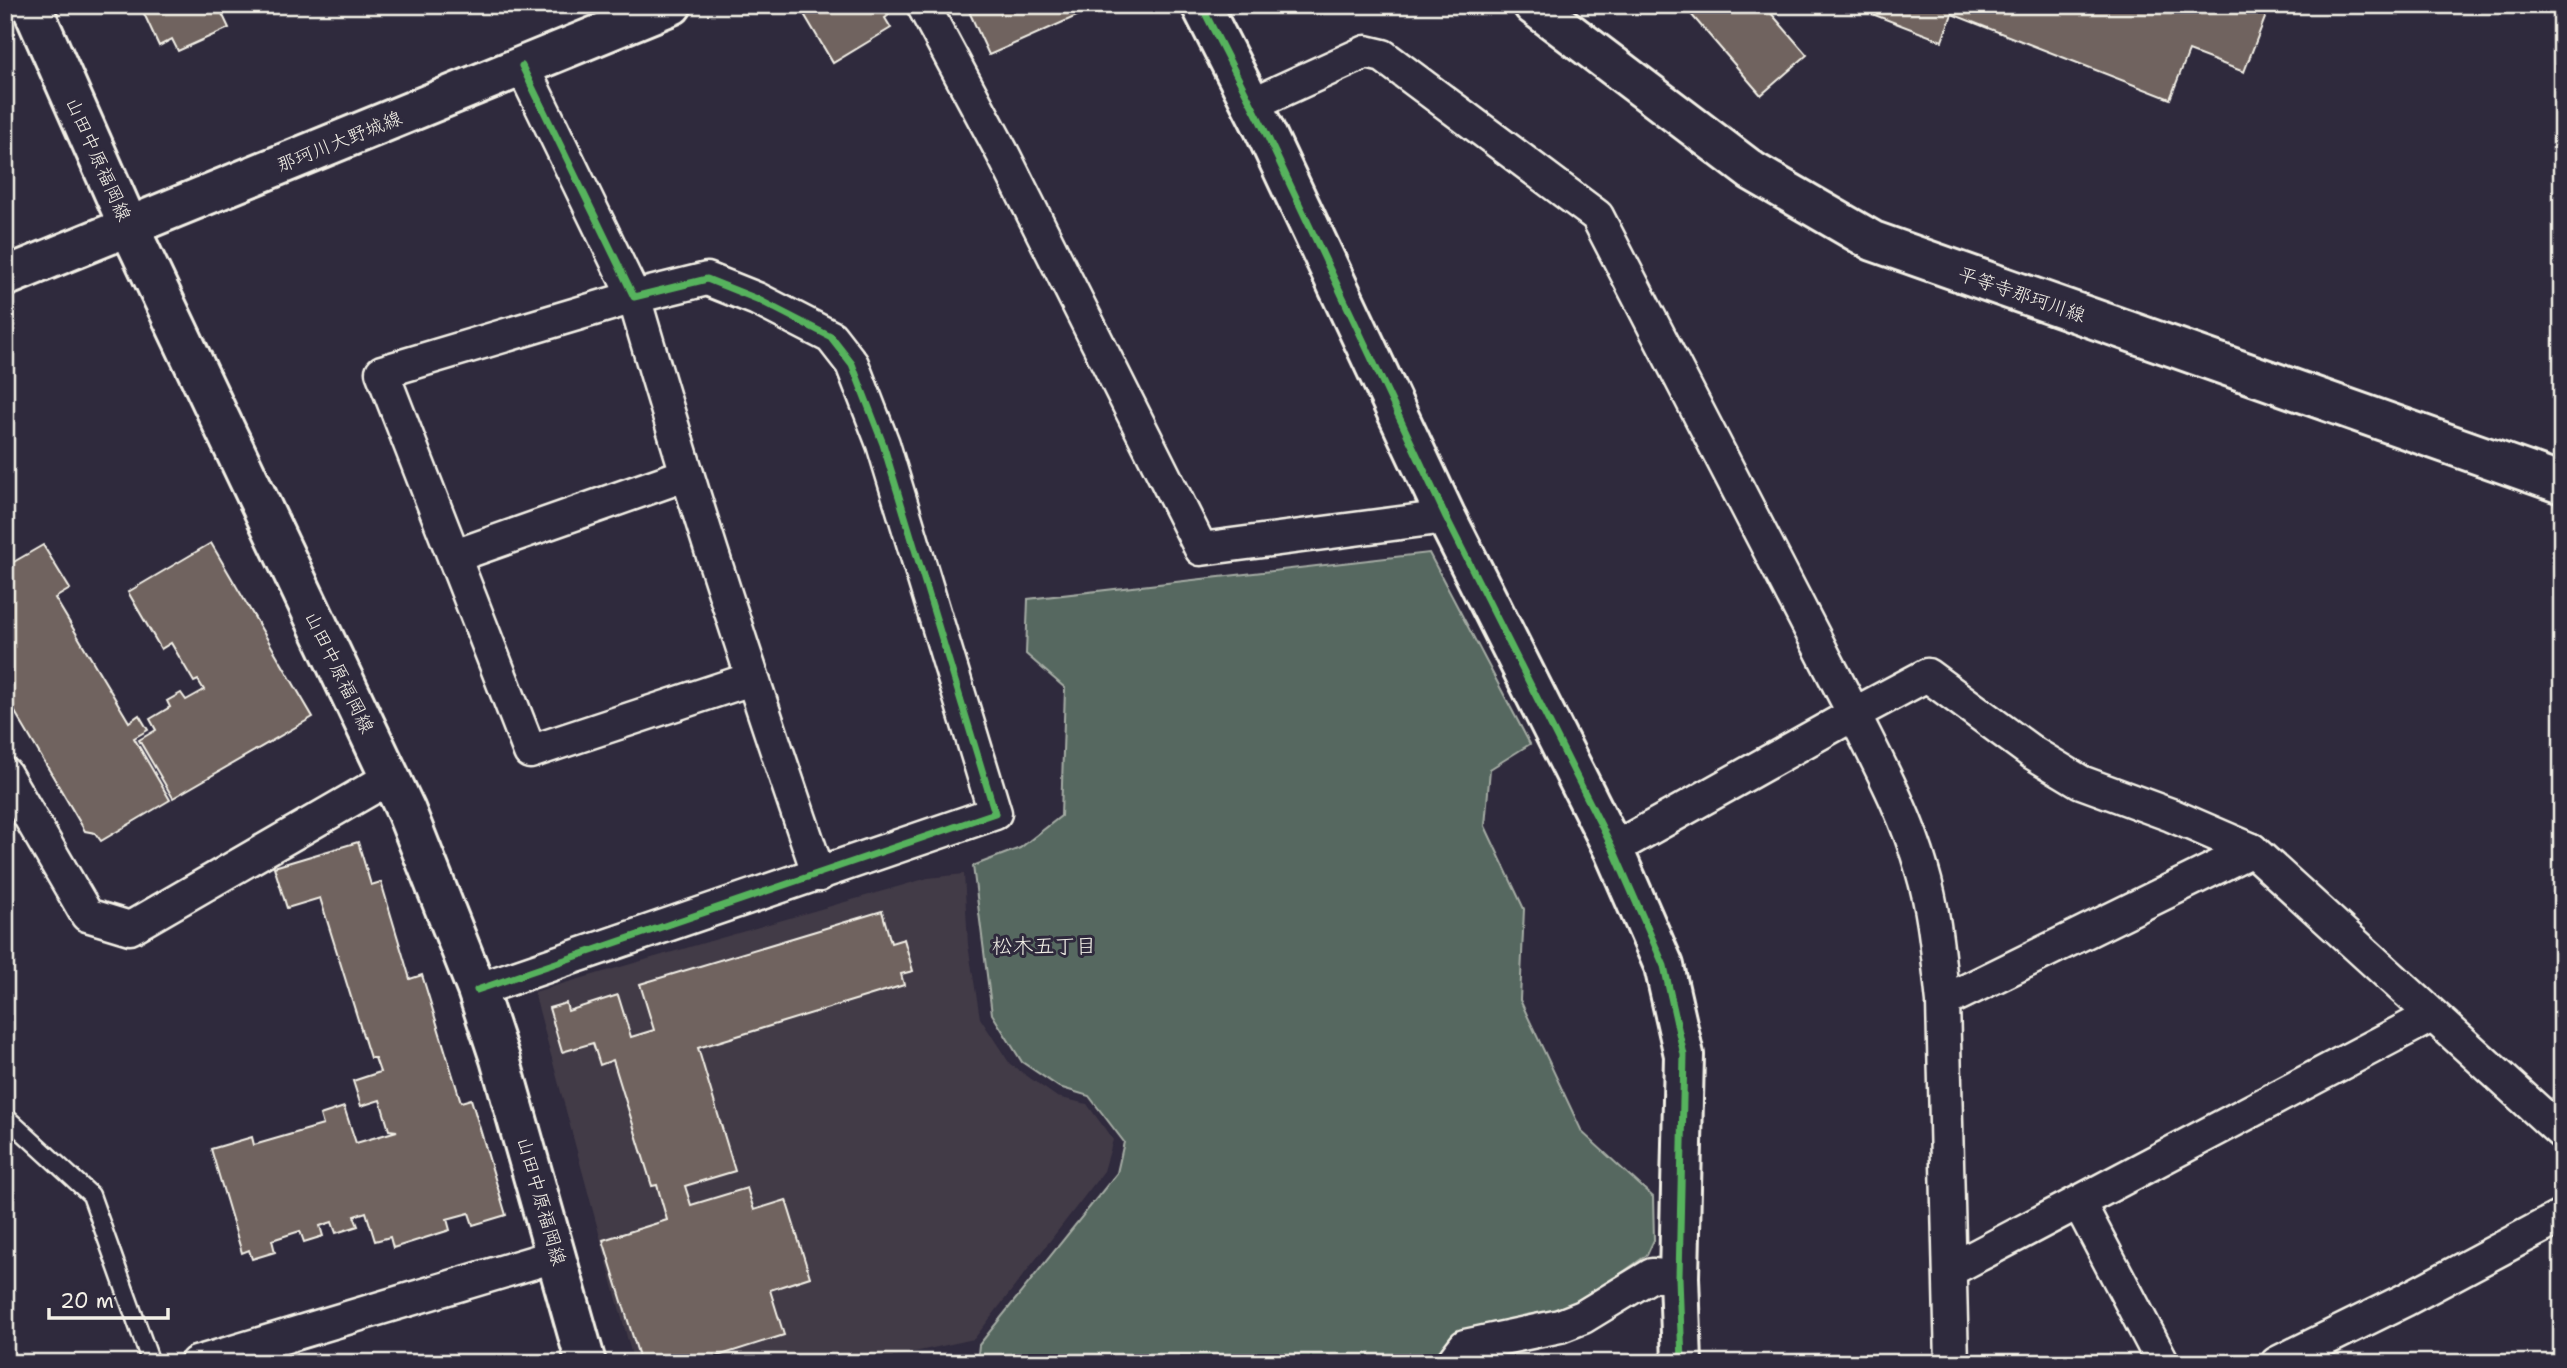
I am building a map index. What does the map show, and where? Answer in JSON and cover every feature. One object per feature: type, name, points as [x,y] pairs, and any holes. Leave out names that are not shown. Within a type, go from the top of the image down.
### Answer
[{"type":"main road","name":"山田中原福岡線","points":[[31,5],[129,227],[391,777],[477,990],[531,1159],[586,1363]]},
{"type":"main road","name":"那珂川大野城線","points":[[5,277],[672,5]]},
{"type":"main road","points":[[1201,5],[1252,104],[1446,517],[1613,849],[1664,966],[1684,1055],[1679,1277],[1682,1363]]},
{"type":"main road","name":"平等寺那珂川線","points":[[1533,5],[1752,171],[1873,241],[2562,484]]},
{"type":"street","points":[[923,5],[1003,154],[1201,549],[1446,517]]},
{"type":"street","points":[[1252,104],[1366,52],[1382,56],[1597,216],[1854,713],[1893,796],[1922,869],[1934,926],[1943,1002],[1952,1269],[1952,1363]]},
{"type":"street","points":[[522,66],[634,296],[685,475],[751,679],[820,875]]},
{"type":"street","points":[[477,990],[996,813],[883,444],[852,364],[831,337],[757,299],[707,279],[634,296],[382,372],[530,752],[751,679]]},
{"type":"street","points":[[455,556],[685,475]]},
{"type":"street","points":[[1613,849],[1854,713],[1927,675],[2033,753],[2081,782],[2171,815],[2252,850],[2562,1133]]},
{"type":"street","points":[[5,774],[87,915],[130,928],[391,777]]},
{"type":"street","points":[[1943,1002],[2252,850]]},
{"type":"street","points":[[1952,1269],[2431,1016]]},
{"type":"street","points":[[2079,1203],[2163,1363]]},
{"type":"street","points":[[2277,1363],[2404,1300],[2562,1216]]},
{"type":"street","points":[[196,1363],[558,1255]]},
{"type":"street","points":[[1452,1363],[1465,1346],[1560,1326],[1583,1317],[1652,1275],[1679,1277]]},
{"type":"lane","points":[[5,1116],[91,1195],[151,1363]]},
{"type":"shaded area","points":[[964,874],[968,945],[980,1018],[1010,1064],[1057,1097],[1087,1104],[1113,1140],[1104,1171],[974,1339],[864,1363],[634,1363],[534,992],[928,878]]},
{"type":"green space","points":[[1429,553],[1530,744],[1490,769],[1485,826],[1524,909],[1520,1000],[1582,1132],[1653,1197],[1654,1240],[1647,1255],[1573,1308],[1451,1340],[1432,1363],[977,1363],[979,1345],[1117,1173],[1124,1142],[1089,1096],[1059,1087],[1022,1062],[992,1014],[973,866],[1020,848],[1061,816],[1065,688],[1026,654],[1028,599]]},
{"type":"building","points":[[140,5],[218,5],[229,28],[178,51],[172,39],[159,46]]},
{"type":"building","points":[[819,5],[883,5],[889,15],[885,18],[891,28],[833,63],[804,14]]},
{"type":"building","points":[[966,5],[1075,5],[1079,15],[989,55]]},
{"type":"building","points":[[1683,5],[1764,5],[1807,55],[1761,95]]},
{"type":"building","points":[[1876,5],[2270,5],[2244,72],[2189,51],[2170,99],[1952,14],[1942,41],[1872,14]]},
{"type":"building","points":[[211,543],[313,717],[173,798],[139,740],[156,730],[150,719],[170,707],[167,701],[181,693],[186,700],[204,690],[198,680],[194,682],[171,643],[161,649],[128,592]]},
{"type":"building","points":[[43,545],[70,589],[55,598],[129,722],[139,715],[148,730],[134,738],[170,800],[101,841],[95,833],[85,831],[5,695],[5,567]]},
{"type":"building","points":[[358,842],[371,885],[381,882],[410,979],[422,975],[461,1102],[471,1099],[506,1215],[473,1225],[469,1213],[447,1219],[450,1230],[393,1248],[390,1237],[375,1241],[366,1212],[354,1216],[358,1226],[336,1233],[332,1222],[320,1226],[323,1236],[304,1242],[300,1231],[272,1240],[275,1252],[252,1259],[249,1250],[242,1253],[211,1149],[252,1137],[254,1145],[323,1125],[320,1115],[344,1107],[356,1143],[397,1131],[389,1130],[380,1100],[361,1106],[353,1081],[380,1072],[375,1058],[370,1058],[320,898],[287,908],[274,867]]},
{"type":"building","points":[[882,911],[891,943],[904,939],[913,971],[901,974],[904,985],[698,1048],[735,1171],[685,1186],[691,1205],[747,1188],[754,1210],[786,1200],[810,1277],[770,1290],[784,1335],[696,1363],[641,1363],[603,1240],[667,1220],[657,1185],[652,1186],[613,1060],[600,1065],[593,1043],[562,1052],[549,1008],[566,1003],[568,1011],[618,995],[631,1037],[654,1030],[640,984]]},
{"type":"cycle path","points":[[1201,5],[1263,127],[1446,517],[1613,849],[1664,966],[1684,1055],[1679,1277],[1682,1363]]},
{"type":"cycle path","points":[[477,990],[995,813],[883,444],[852,364],[831,337],[757,299],[707,279],[634,297],[522,66]]},
{"type":"district","name":"松木五丁目","points":[[1044,946]]}]
